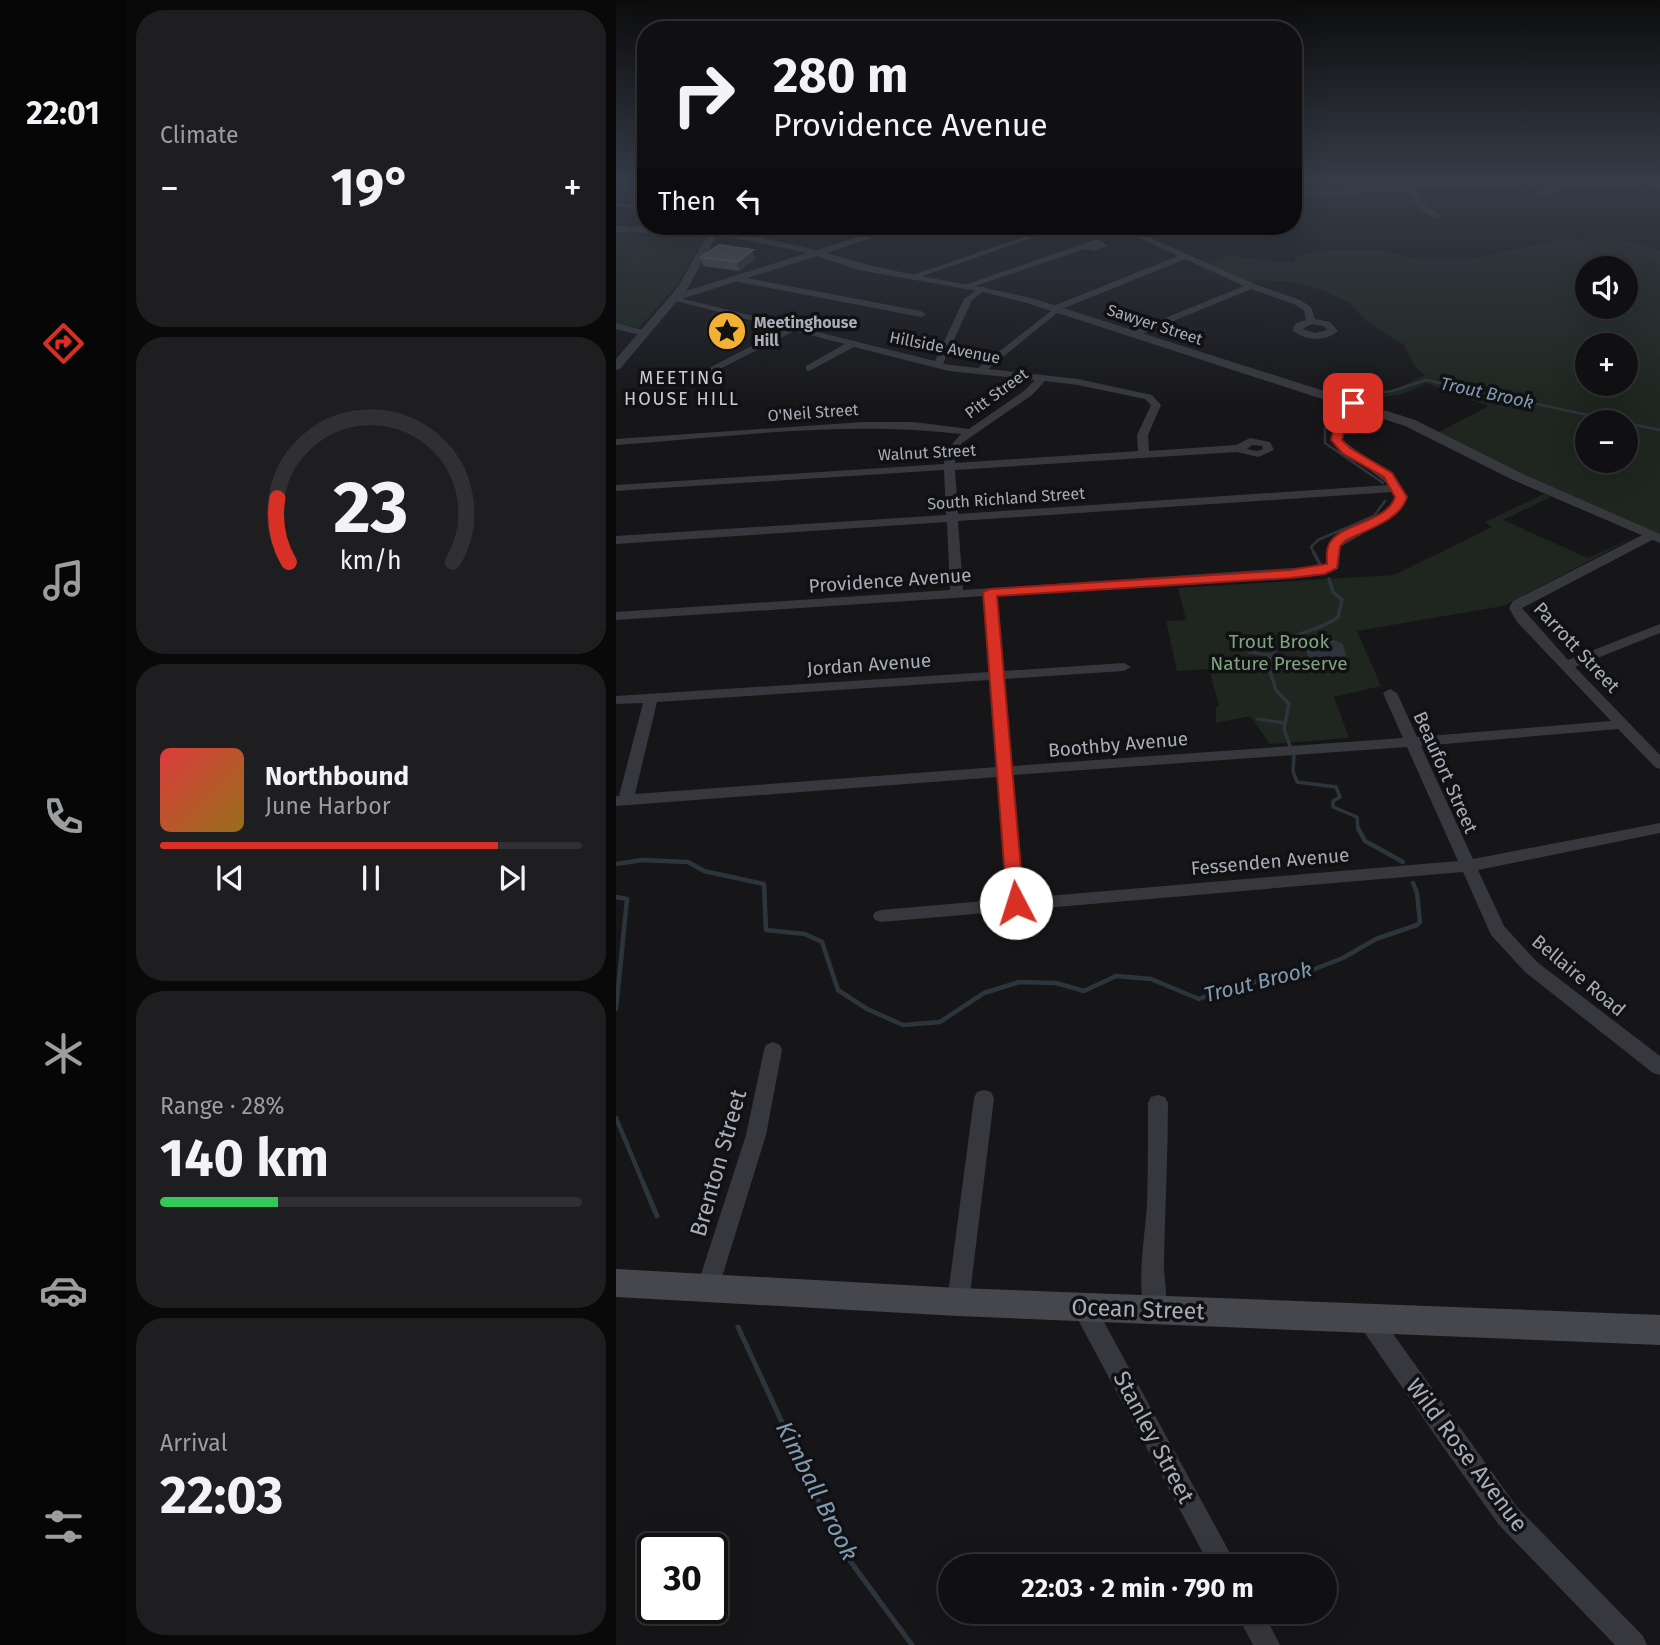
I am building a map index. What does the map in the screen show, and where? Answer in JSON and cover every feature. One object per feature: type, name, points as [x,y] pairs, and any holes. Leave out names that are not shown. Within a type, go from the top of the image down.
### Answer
[{"type":"main road","name":"Ocean Street","points":[[616,1283],[707,1290],[1084,1308],[1660,1330]]},
{"type":"street","points":[[616,366],[684,288],[701,256]]},
{"type":"street","points":[[675,298],[808,256]]},
{"type":"street","name":"Sawyer Street","points":[[825,256],[859,267],[983,289],[1056,309],[1353,403],[1425,429],[1518,477],[1656,537]]},
{"type":"street","points":[[911,276],[973,256]]},
{"type":"street","points":[[966,286],[1056,256]]},
{"type":"street","points":[[979,372],[1056,309],[1185,256],[1251,286],[1302,304],[1308,309],[1311,321]]},
{"type":"street","points":[[736,279],[921,314]]},
{"type":"street","points":[[1134,334],[1251,286]]},
{"type":"street","points":[[937,365],[968,299],[983,289]]},
{"type":"street","name":"Hillside Avenue","points":[[675,298],[937,365],[1101,387],[1154,401],[1154,411],[1141,438],[1145,455]]},
{"type":"street","points":[[616,326],[644,333]]},
{"type":"street","points":[[714,369],[792,329]]},
{"type":"street","points":[[809,368],[852,344]]},
{"type":"street","name":"Pitt Street","points":[[949,467],[950,452],[958,441],[1028,393],[1043,378]]},
{"type":"street","points":[[1353,403],[1340,421],[1336,440],[1346,451],[1388,475],[1398,488]]},
{"type":"street","name":"O'Neil Street","points":[[616,442],[863,425],[914,425],[970,432]]},
{"type":"street","name":"Walnut Street","points":[[616,488],[1241,448]]},
{"type":"street","points":[[949,467],[957,594]]},
{"type":"street","name":"South Richland Street","points":[[616,540],[1398,488]]},
{"type":"street","name":"Providence Avenue","points":[[616,616],[1325,570],[1333,566],[1334,546],[1341,538],[1398,506],[1401,497],[1398,488]]},
{"type":"street","name":"Parrott Street","points":[[1656,537],[1518,604],[1515,608],[1522,619],[1660,764]]},
{"type":"street","points":[[990,592],[1016,903]]},
{"type":"street","points":[[1567,665],[1660,628]]},
{"type":"street","name":"Jordan Avenue","points":[[616,700],[1124,667]]},
{"type":"street","name":"Beaufort Street","points":[[1390,693],[1467,866]]},
{"type":"street","points":[[621,801],[651,697]]},
{"type":"street","name":"Boothby Avenue","points":[[621,801],[1622,724]]},
{"type":"street","name":"Fessenden Avenue","points":[[880,916],[1467,866],[1660,828]]},
{"type":"street","name":"Bellaire Road","points":[[1467,866],[1497,930],[1531,967],[1660,1067]]},
{"type":"street","name":"Brenton Street","points":[[707,1290],[756,1135],[773,1050]]},
{"type":"street","points":[[958,1302],[984,1098]]},
{"type":"street","points":[[1155,1310],[1153,1261],[1157,1206],[1158,1103]]},
{"type":"street","name":"Stanley Street","points":[[1084,1308],[1217,1554]]},
{"type":"street","name":"Wild Rose Avenue","points":[[1368,1318],[1508,1516],[1634,1645]]},
{"type":"street","points":[[1256,1624],[1267,1645]]},
{"type":"green space","points":[[616,256],[693,256],[676,286],[639,328],[616,323]]},
{"type":"green space","points":[[1225,256],[1294,263],[1297,256],[1403,256],[1416,259],[1472,259],[1486,256],[1660,256],[1660,539],[1435,434],[1489,406],[1426,383],[1403,394],[1381,397],[1425,375],[1416,368],[1404,345],[1369,323],[1348,302],[1323,290],[1294,282],[1257,280],[1251,286],[1205,264]]},
{"type":"green space","name":"Trout Brook Nature Preserve","points":[[1544,494],[1551,497],[1503,520],[1588,558],[1639,535],[1503,606],[1357,631],[1381,686],[1334,697],[1349,738],[1270,744],[1250,716],[1216,723],[1216,707],[1219,706],[1209,669],[1177,671],[1166,621],[1186,620],[1178,588],[1394,575],[1492,527],[1485,522]]},
{"type":"shaded area","points":[[1322,640],[1334,640],[1343,644],[1349,665],[1307,656],[1307,646]]},
{"type":"building","points":[[703,256],[745,256],[737,262],[701,257]]},
{"type":"waterway","name":"Trout Brook","points":[[1354,397],[1392,391],[1426,380],[1575,412]]},
{"type":"waterway","name":"Trout Brook","points":[[1336,405],[1325,429],[1325,443],[1383,483]]},
{"type":"waterway","name":"Trout Brook","points":[[1638,425],[1660,430]]},
{"type":"waterway","name":"Trout Brook","points":[[1314,553],[1311,547],[1318,540],[1374,516],[1385,501]]},
{"type":"waterway","name":"Trout Brook","points":[[1314,553],[1321,566]]},
{"type":"waterway","name":"Trout Brook","points":[[1290,746],[1284,729],[1289,704],[1276,690],[1267,662],[1274,651],[1290,638],[1338,617],[1342,600],[1333,592],[1329,579]]},
{"type":"waterway","points":[[1249,652],[1269,655]]},
{"type":"waterway","points":[[1258,719],[1284,723]]},
{"type":"waterway","name":"Trout Brook","points":[[1294,756],[1293,771],[1297,782],[1336,787],[1340,797],[1333,801],[1333,807],[1357,817],[1358,829]]},
{"type":"waterway","name":"Trout Brook","points":[[1358,828],[1365,841],[1403,862]]},
{"type":"waterway","name":"Trout Brook","points":[[616,864],[642,860],[688,862],[704,871],[764,884],[766,930],[805,934],[822,942],[838,990],[867,1009],[903,1025],[940,1022],[984,993],[1019,982],[1056,983],[1084,991],[1116,976],[1151,979],[1199,999],[1228,987],[1307,972],[1343,958],[1376,939],[1417,925],[1420,922],[1417,893],[1413,883]]},
{"type":"waterway","name":"Kimball Brook","points":[[616,897],[627,899],[616,1009]]},
{"type":"waterway","name":"Kimball Brook","points":[[616,1118],[644,1185]]},
{"type":"waterway","name":"Kimball Brook","points":[[643,1183],[657,1216]]},
{"type":"waterway","name":"Kimball Brook","points":[[738,1327],[839,1546],[912,1645]]},
{"type":"place","name":"Meetinghouse Hill","points":[[727,331]]},
{"type":"district","name":"MEETING HOUSE HILL","points":[[682,388]]},
{"type":"route","points":[[1016,903],[990,592],[1290,574],[1325,570],[1333,566],[1334,546],[1341,538],[1390,513],[1398,506],[1401,497],[1388,475],[1346,451],[1336,440],[1340,421],[1353,403]]}]
